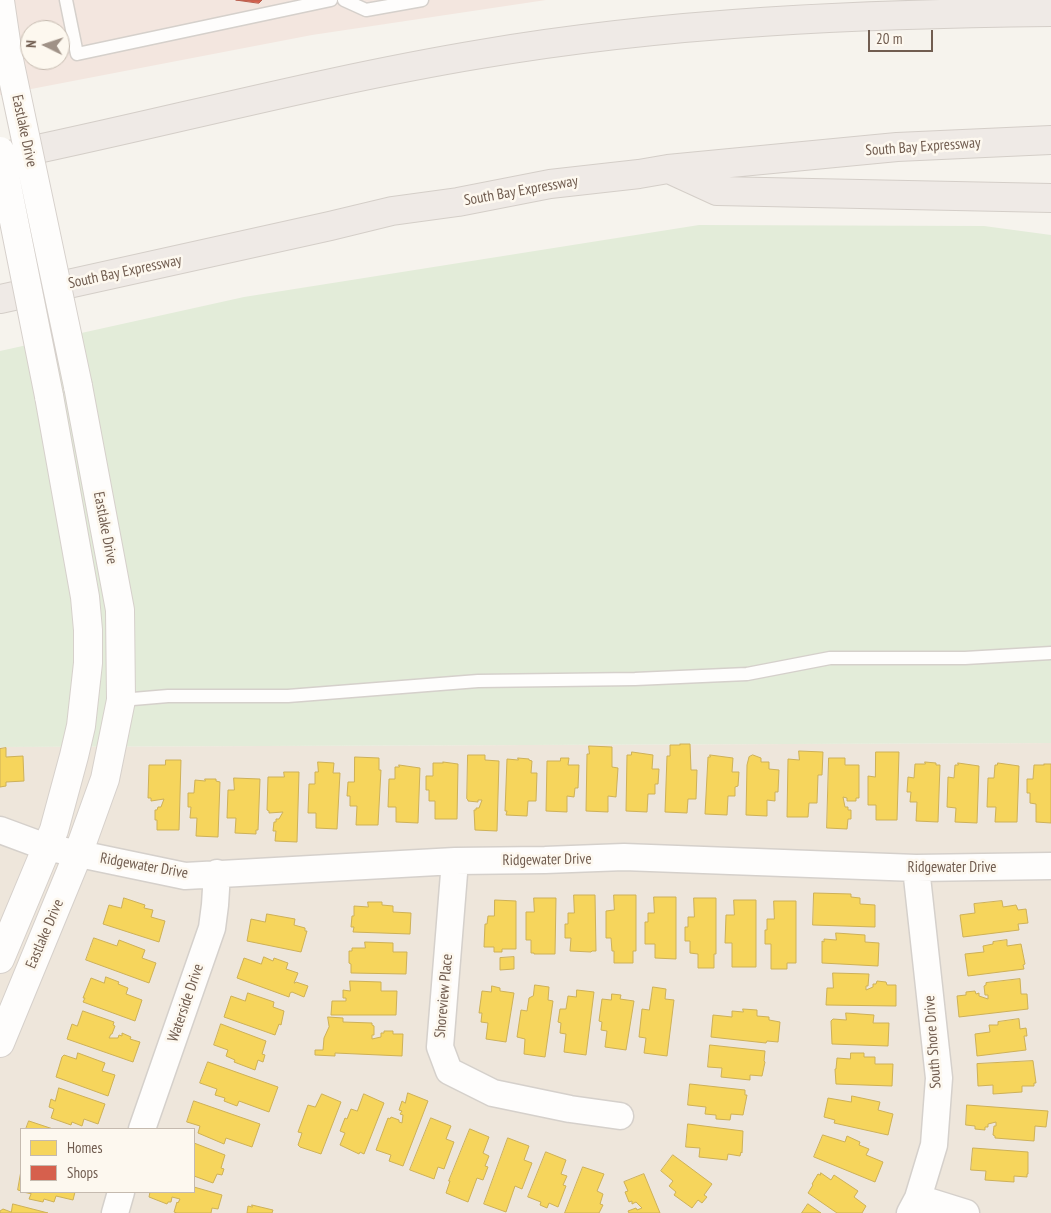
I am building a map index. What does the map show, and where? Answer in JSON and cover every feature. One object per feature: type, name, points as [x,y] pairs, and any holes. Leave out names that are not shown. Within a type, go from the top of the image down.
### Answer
[{"type":"highway","points":[[0,157],[330,83],[482,54],[636,33],[999,0]]},
{"type":"highway","points":[[791,20],[934,14],[1051,12]]},
{"type":"highway","name":"South Bay Expressway","points":[[0,299],[392,211],[458,202],[550,184],[668,169],[897,147],[1051,140]]},
{"type":"highway","points":[[668,169],[717,191],[1051,198]]},
{"type":"street","name":"Eastlake Drive","points":[[0,1],[8,55],[78,386],[120,610],[121,700],[105,779],[78,854],[0,1043]]},
{"type":"street","name":"Eastlake Drive","points":[[0,151],[80,563],[85,597],[88,646],[85,697],[79,734],[54,830],[0,959]]},
{"type":"street","name":"Ridgewater Drive","points":[[0,830],[46,847],[185,876],[455,861],[624,857],[916,868],[1051,866]]},
{"type":"street","name":"Shoreview Place","points":[[455,861],[440,1047],[449,1071],[493,1093],[570,1109],[620,1116]]},
{"type":"street","name":"South Shore Drive","points":[[914,1206],[934,1145],[939,1078],[916,868]]},
{"type":"street","name":"Waterside Drive","points":[[142,1128],[212,928],[217,873]]},
{"type":"street","points":[[115,1213],[121,1193]]},
{"type":"street","points":[[914,1206],[966,1213]]},
{"type":"lane","points":[[66,0],[78,54],[331,0]]},
{"type":"lane","points":[[344,0],[366,10],[422,0]]},
{"type":"lane","points":[[121,700],[168,696],[288,696],[478,681],[634,679],[747,674],[830,658],[965,658],[1051,653]]},
{"type":"shaded area","points":[[0,0],[546,0],[312,35],[0,95]]},
{"type":"shaded area","points":[[1051,743],[1051,1213],[0,1213],[0,747]]},
{"type":"green space","points":[[699,225],[984,226],[1051,235],[1051,743],[0,747],[0,351],[244,297]]},
{"type":"building: Homes","points":[[690,744],[691,770],[697,770],[696,799],[688,799],[687,813],[665,812],[667,756],[670,756],[670,745]]},
{"type":"building: Homes","points":[[589,746],[612,747],[612,767],[618,768],[616,797],[608,796],[608,812],[586,811],[587,754],[589,754]]},
{"type":"building: Homes","points":[[6,748],[6,757],[23,756],[24,781],[6,782],[6,786],[0,787],[0,749]]},
{"type":"building: Homes","points":[[799,751],[823,752],[822,775],[818,775],[817,803],[809,803],[808,817],[787,817],[788,759],[799,760]]},
{"type":"building: Homes","points":[[632,752],[653,755],[652,769],[659,769],[658,784],[655,784],[655,794],[648,794],[647,812],[626,811],[627,755],[631,755]]},
{"type":"building: Homes","points":[[876,752],[899,752],[897,820],[876,820],[876,805],[868,805],[868,776],[875,777]]},
{"type":"building: Homes","points":[[468,755],[485,755],[485,760],[499,761],[497,831],[475,830],[474,810],[479,808],[482,800],[478,800],[478,802],[468,801],[467,799]]},
{"type":"building: Homes","points":[[710,755],[733,758],[732,772],[739,772],[735,796],[728,796],[727,815],[705,814],[708,757]]},
{"type":"building: Homes","points":[[753,755],[761,758],[761,762],[769,762],[769,769],[779,770],[778,792],[775,792],[775,801],[767,800],[767,816],[746,815],[747,765],[749,757]]},
{"type":"building: Homes","points":[[355,757],[379,758],[379,770],[381,770],[378,825],[356,825],[357,806],[350,806],[350,796],[347,796],[348,782],[354,782]]},
{"type":"building: Homes","points":[[518,758],[532,761],[531,773],[537,773],[536,801],[528,801],[527,816],[506,815],[507,811],[505,811],[507,759],[518,760]]},
{"type":"building: Homes","points":[[561,758],[569,758],[568,765],[579,765],[578,788],[575,788],[574,797],[567,796],[567,812],[546,811],[547,761],[560,761]]},
{"type":"building: Homes","points":[[829,758],[845,758],[845,765],[859,765],[859,798],[856,798],[856,801],[847,801],[847,798],[843,797],[845,807],[851,810],[851,819],[848,819],[847,829],[827,828]]},
{"type":"building: Homes","points":[[166,760],[181,760],[179,830],[157,830],[155,810],[161,807],[164,799],[151,801],[151,798],[148,798],[149,765],[165,765]]},
{"type":"building: Homes","points":[[318,762],[334,763],[333,773],[340,773],[337,829],[316,828],[316,813],[308,813],[309,784],[315,784],[315,772],[318,772]]},
{"type":"building: Homes","points":[[925,762],[940,765],[938,822],[916,821],[917,802],[910,802],[911,792],[907,792],[908,777],[914,778],[915,764],[925,764]]},
{"type":"building: Homes","points":[[433,763],[458,764],[457,819],[435,819],[435,801],[429,801],[429,790],[426,790],[426,776],[433,776]]},
{"type":"building: Homes","points":[[958,763],[979,766],[977,823],[955,822],[956,808],[947,807],[948,777],[954,778],[955,765],[958,765]]},
{"type":"building: Homes","points":[[998,763],[1019,766],[1017,822],[995,822],[996,807],[987,807],[988,778],[994,778],[995,765]]},
{"type":"building: Homes","points":[[1051,764],[1051,823],[1036,822],[1036,804],[1030,803],[1030,793],[1027,793],[1027,779],[1033,779],[1034,765]]},
{"type":"building: Homes","points":[[399,765],[420,768],[418,823],[396,822],[396,807],[388,807],[389,779],[395,779],[395,767],[399,767]]},
{"type":"building: Homes","points":[[284,772],[299,772],[297,842],[275,841],[276,831],[273,831],[274,822],[276,822],[276,819],[279,819],[283,812],[269,813],[267,810],[268,777],[284,777]]},
{"type":"building: Homes","points":[[234,778],[260,779],[258,830],[256,830],[256,834],[235,833],[236,818],[227,818],[228,790],[234,790]]},
{"type":"building: Homes","points":[[205,779],[216,779],[216,781],[220,782],[218,837],[196,836],[197,818],[190,818],[191,807],[188,807],[188,793],[194,793],[195,780],[205,781]]},
{"type":"building: Homes","points":[[814,893],[851,894],[851,897],[860,898],[860,904],[875,905],[875,927],[813,925]]},
{"type":"building: Homes","points":[[574,895],[595,895],[596,951],[570,951],[571,938],[565,938],[565,924],[568,924],[568,913],[574,913]]},
{"type":"building: Homes","points":[[614,895],[636,895],[636,951],[633,951],[633,963],[614,963],[611,938],[606,938],[606,911],[614,910]]},
{"type":"building: Homes","points":[[654,897],[676,897],[676,959],[655,958],[655,944],[645,944],[645,922],[648,922],[648,913],[654,913]]},
{"type":"building: Homes","points":[[124,898],[145,905],[144,908],[153,910],[151,917],[165,921],[159,942],[103,924],[109,905],[121,908]]},
{"type":"building: Homes","points":[[534,898],[556,898],[555,954],[531,953],[531,940],[526,940],[526,912],[534,912]]},
{"type":"building: Homes","points":[[694,898],[716,898],[716,954],[714,954],[714,968],[698,968],[698,954],[690,953],[690,941],[685,941],[685,927],[688,927],[688,917],[694,917]]},
{"type":"building: Homes","points":[[495,900],[516,901],[516,949],[502,949],[502,952],[494,952],[494,947],[484,947],[485,924],[487,924],[488,916],[494,916]]},
{"type":"building: Homes","points":[[734,900],[756,900],[756,967],[732,967],[732,943],[725,943],[726,915],[734,915]]},
{"type":"building: Homes","points":[[774,901],[796,901],[796,963],[787,963],[787,969],[771,969],[771,944],[765,944],[767,919],[774,919]]},
{"type":"building: Homes","points":[[1002,901],[1003,907],[1016,905],[1018,910],[1026,909],[1028,923],[1018,924],[1019,930],[963,937],[960,915],[975,913],[974,904]]},
{"type":"building: Homes","points":[[368,902],[382,902],[382,905],[393,906],[393,912],[411,913],[410,934],[353,932],[354,927],[351,927],[354,906],[368,907]]},
{"type":"building: Homes","points":[[267,914],[295,919],[294,925],[305,928],[305,931],[307,931],[301,952],[247,941],[251,919],[265,922]]},
{"type":"building: Homes","points":[[836,933],[865,935],[865,942],[879,943],[878,966],[822,963],[822,941],[824,942],[824,939],[836,940]]},
{"type":"building: Homes","points":[[94,938],[117,946],[119,940],[145,950],[142,958],[156,963],[149,983],[86,960]]},
{"type":"building: Homes","points":[[1007,940],[1007,946],[1021,944],[1025,964],[1023,965],[1024,969],[968,976],[965,954],[984,952],[983,946]]},
{"type":"building: Homes","points":[[365,942],[393,943],[393,952],[407,952],[406,974],[351,973],[349,951],[352,951],[352,948],[365,948]]},
{"type":"building: Homes","points":[[264,957],[273,961],[274,958],[288,963],[286,969],[298,973],[294,983],[308,986],[304,997],[292,992],[289,997],[237,978],[244,958],[261,964]]},
{"type":"building: Homes","points":[[514,957],[514,969],[500,970],[500,958]]},
{"type":"building: Homes","points":[[833,973],[869,974],[866,990],[873,987],[873,984],[876,984],[877,981],[886,982],[887,985],[896,985],[896,1006],[826,1005],[827,988],[833,988]]},
{"type":"building: Homes","points":[[106,977],[128,988],[126,994],[142,1000],[135,1021],[83,1002],[91,978],[104,983]]},
{"type":"building: Homes","points":[[1020,979],[1021,994],[1027,994],[1028,1009],[959,1017],[957,996],[975,991],[976,994],[979,993],[979,996],[988,999],[988,995],[985,995],[984,986],[986,983]]},
{"type":"building: Homes","points":[[350,981],[381,982],[381,991],[397,991],[396,1015],[331,1015],[332,1001],[346,1001],[346,998],[343,998],[343,990],[350,991]]},
{"type":"building: Homes","points":[[535,985],[549,987],[548,1000],[553,1001],[545,1057],[524,1054],[525,1039],[517,1037],[521,1010],[527,1011],[529,998],[533,996]]},
{"type":"building: Homes","points":[[492,986],[500,988],[500,991],[514,993],[506,1042],[486,1039],[488,1023],[481,1022],[482,1013],[479,1013],[482,991],[491,992]]},
{"type":"building: Homes","points":[[653,987],[666,989],[665,999],[674,1000],[667,1056],[644,1053],[646,1038],[639,1037],[642,1009],[649,1010]]},
{"type":"building: Homes","points":[[577,990],[594,992],[586,1055],[564,1052],[566,1034],[560,1033],[561,1023],[558,1022],[560,1009],[566,1009],[568,996],[576,997]]},
{"type":"building: Homes","points":[[248,993],[274,1002],[273,1007],[284,1011],[281,1025],[279,1024],[275,1035],[224,1017],[231,996],[245,1001]]},
{"type":"building: Homes","points":[[612,994],[621,995],[620,999],[634,1001],[626,1050],[605,1047],[607,1031],[601,1030],[602,1022],[599,1021],[602,999],[611,1000]]},
{"type":"building: Homes","points":[[743,1009],[757,1010],[757,1016],[769,1017],[769,1020],[780,1022],[778,1042],[767,1041],[766,1043],[711,1037],[713,1015],[732,1017],[732,1011],[743,1012]]},
{"type":"building: Homes","points":[[83,1011],[114,1022],[113,1025],[115,1026],[109,1038],[118,1038],[119,1035],[122,1036],[122,1033],[131,1037],[130,1039],[140,1042],[133,1062],[67,1039],[72,1024],[77,1026]]},
{"type":"building: Homes","points":[[846,1013],[874,1015],[873,1023],[889,1023],[888,1046],[832,1044],[831,1021],[833,1019],[846,1020]]},
{"type":"building: Homes","points":[[328,1017],[343,1018],[343,1022],[372,1023],[374,1035],[372,1035],[372,1039],[381,1037],[381,1033],[384,1033],[384,1031],[393,1031],[393,1034],[403,1034],[402,1056],[335,1053],[335,1056],[315,1055],[315,1050],[323,1050],[324,1038],[329,1027]]},
{"type":"building: Homes","points":[[1019,1019],[1020,1029],[1026,1028],[1027,1036],[1024,1036],[1026,1050],[977,1056],[975,1034],[990,1032],[989,1025],[998,1025],[998,1022]]},
{"type":"building: Homes","points":[[221,1024],[266,1041],[262,1054],[265,1055],[263,1062],[258,1060],[255,1070],[234,1062],[235,1060],[226,1056],[228,1050],[214,1045]]},
{"type":"building: Homes","points":[[710,1045],[765,1051],[762,1076],[750,1075],[750,1080],[721,1077],[722,1068],[708,1067]]},
{"type":"building: Homes","points":[[78,1053],[105,1063],[102,1071],[115,1075],[108,1096],[56,1077],[62,1057],[64,1055],[76,1059]]},
{"type":"building: Homes","points":[[851,1053],[864,1053],[864,1057],[875,1057],[875,1064],[893,1064],[892,1086],[836,1084],[835,1069],[837,1058],[850,1059]]},
{"type":"building: Homes","points":[[1033,1061],[1036,1083],[1034,1083],[1034,1086],[1022,1086],[1022,1092],[993,1094],[993,1085],[978,1086],[977,1064]]},
{"type":"building: Homes","points":[[208,1062],[278,1087],[269,1112],[239,1101],[237,1106],[224,1101],[225,1098],[215,1095],[217,1089],[200,1083]]},
{"type":"building: Homes","points":[[690,1084],[745,1090],[745,1095],[747,1095],[743,1115],[731,1114],[730,1120],[716,1119],[716,1115],[705,1114],[706,1107],[688,1105]]},
{"type":"building: Homes","points":[[59,1088],[105,1104],[98,1124],[84,1119],[82,1126],[72,1122],[71,1125],[51,1118],[54,1109],[49,1107],[51,1099],[55,1101]]},
{"type":"building: Homes","points":[[408,1093],[428,1101],[403,1166],[389,1161],[391,1155],[376,1150],[388,1118],[390,1119],[391,1117],[402,1123],[403,1115],[400,1114],[402,1111],[399,1110],[402,1101],[405,1103]]},
{"type":"building: Homes","points":[[322,1094],[341,1102],[321,1154],[300,1147],[298,1145],[302,1133],[298,1132],[308,1105],[315,1107]]},
{"type":"building: Homes","points":[[364,1094],[384,1103],[364,1154],[360,1152],[359,1154],[340,1145],[345,1133],[340,1131],[351,1109],[357,1111]]},
{"type":"building: Homes","points":[[852,1096],[880,1102],[878,1110],[893,1114],[888,1135],[834,1123],[835,1120],[824,1117],[828,1098],[851,1102]]},
{"type":"building: Homes","points":[[194,1101],[260,1124],[252,1147],[226,1138],[224,1144],[198,1133],[200,1126],[187,1122]]},
{"type":"building: Homes","points":[[967,1105],[1048,1111],[1046,1127],[1035,1126],[1034,1141],[995,1138],[993,1135],[996,1122],[988,1124],[985,1130],[975,1129],[975,1126],[966,1125]]},
{"type":"building: Homes","points":[[431,1118],[451,1126],[446,1139],[454,1142],[444,1169],[438,1167],[434,1179],[410,1170]]},
{"type":"building: Homes","points":[[29,1121],[50,1128],[26,1128]]},
{"type":"building: Homes","points":[[688,1124],[743,1131],[742,1153],[740,1156],[728,1154],[727,1160],[699,1157],[700,1148],[686,1147]]},
{"type":"building: Homes","points":[[470,1129],[489,1137],[483,1153],[489,1156],[485,1166],[488,1167],[483,1180],[477,1178],[468,1202],[446,1193]]},
{"type":"building: Homes","points":[[823,1135],[845,1142],[847,1136],[860,1142],[859,1145],[869,1149],[866,1155],[883,1162],[875,1182],[814,1157]]},
{"type":"building: Homes","points":[[508,1138],[529,1146],[524,1160],[532,1163],[522,1189],[515,1186],[506,1212],[484,1204]]},
{"type":"building: Homes","points":[[195,1143],[225,1155],[221,1168],[224,1169],[222,1175],[217,1174],[213,1183],[195,1176]]},
{"type":"building: Homes","points":[[973,1148],[1028,1152],[1027,1177],[1014,1176],[1014,1182],[985,1180],[986,1171],[971,1170]]},
{"type":"building: Homes","points":[[546,1152],[566,1160],[561,1174],[567,1176],[563,1185],[566,1186],[558,1207],[549,1203],[547,1208],[540,1205],[541,1202],[528,1197]]},
{"type":"building: Homes","points":[[673,1155],[712,1184],[704,1195],[707,1197],[702,1203],[698,1200],[692,1208],[674,1195],[676,1192],[669,1186],[673,1181],[661,1171]]},
{"type":"building: Homes","points":[[583,1167],[604,1174],[597,1191],[603,1194],[600,1204],[603,1205],[599,1213],[565,1213]]},
{"type":"building: Homes","points":[[821,1173],[831,1180],[834,1175],[858,1191],[854,1197],[866,1206],[862,1213],[837,1213],[808,1193],[818,1174],[820,1175]]},
{"type":"building: Homes","points":[[644,1174],[660,1213],[629,1213],[628,1211],[642,1208],[636,1202],[632,1204],[632,1201],[629,1202],[625,1192],[628,1191],[624,1182]]},
{"type":"building: Homes","points":[[195,1187],[222,1195],[218,1209],[212,1208],[211,1213],[177,1213],[174,1212],[180,1199],[172,1197],[171,1202],[167,1204],[149,1197],[150,1193],[195,1193]]},
{"type":"building: Homes","points":[[27,1193],[75,1193],[73,1200],[56,1196],[54,1202],[44,1199],[43,1202],[29,1199],[31,1194]]},
{"type":"building: Homes","points":[[13,1204],[48,1213],[0,1213],[3,1209],[11,1212]]},
{"type":"building: Homes","points":[[808,1204],[821,1213],[802,1213]]},
{"type":"building: Homes","points":[[252,1205],[273,1210],[272,1213],[247,1213],[248,1206],[252,1207]]},
{"type":"building: Shops","points":[[236,0],[262,0],[259,3]]}]
